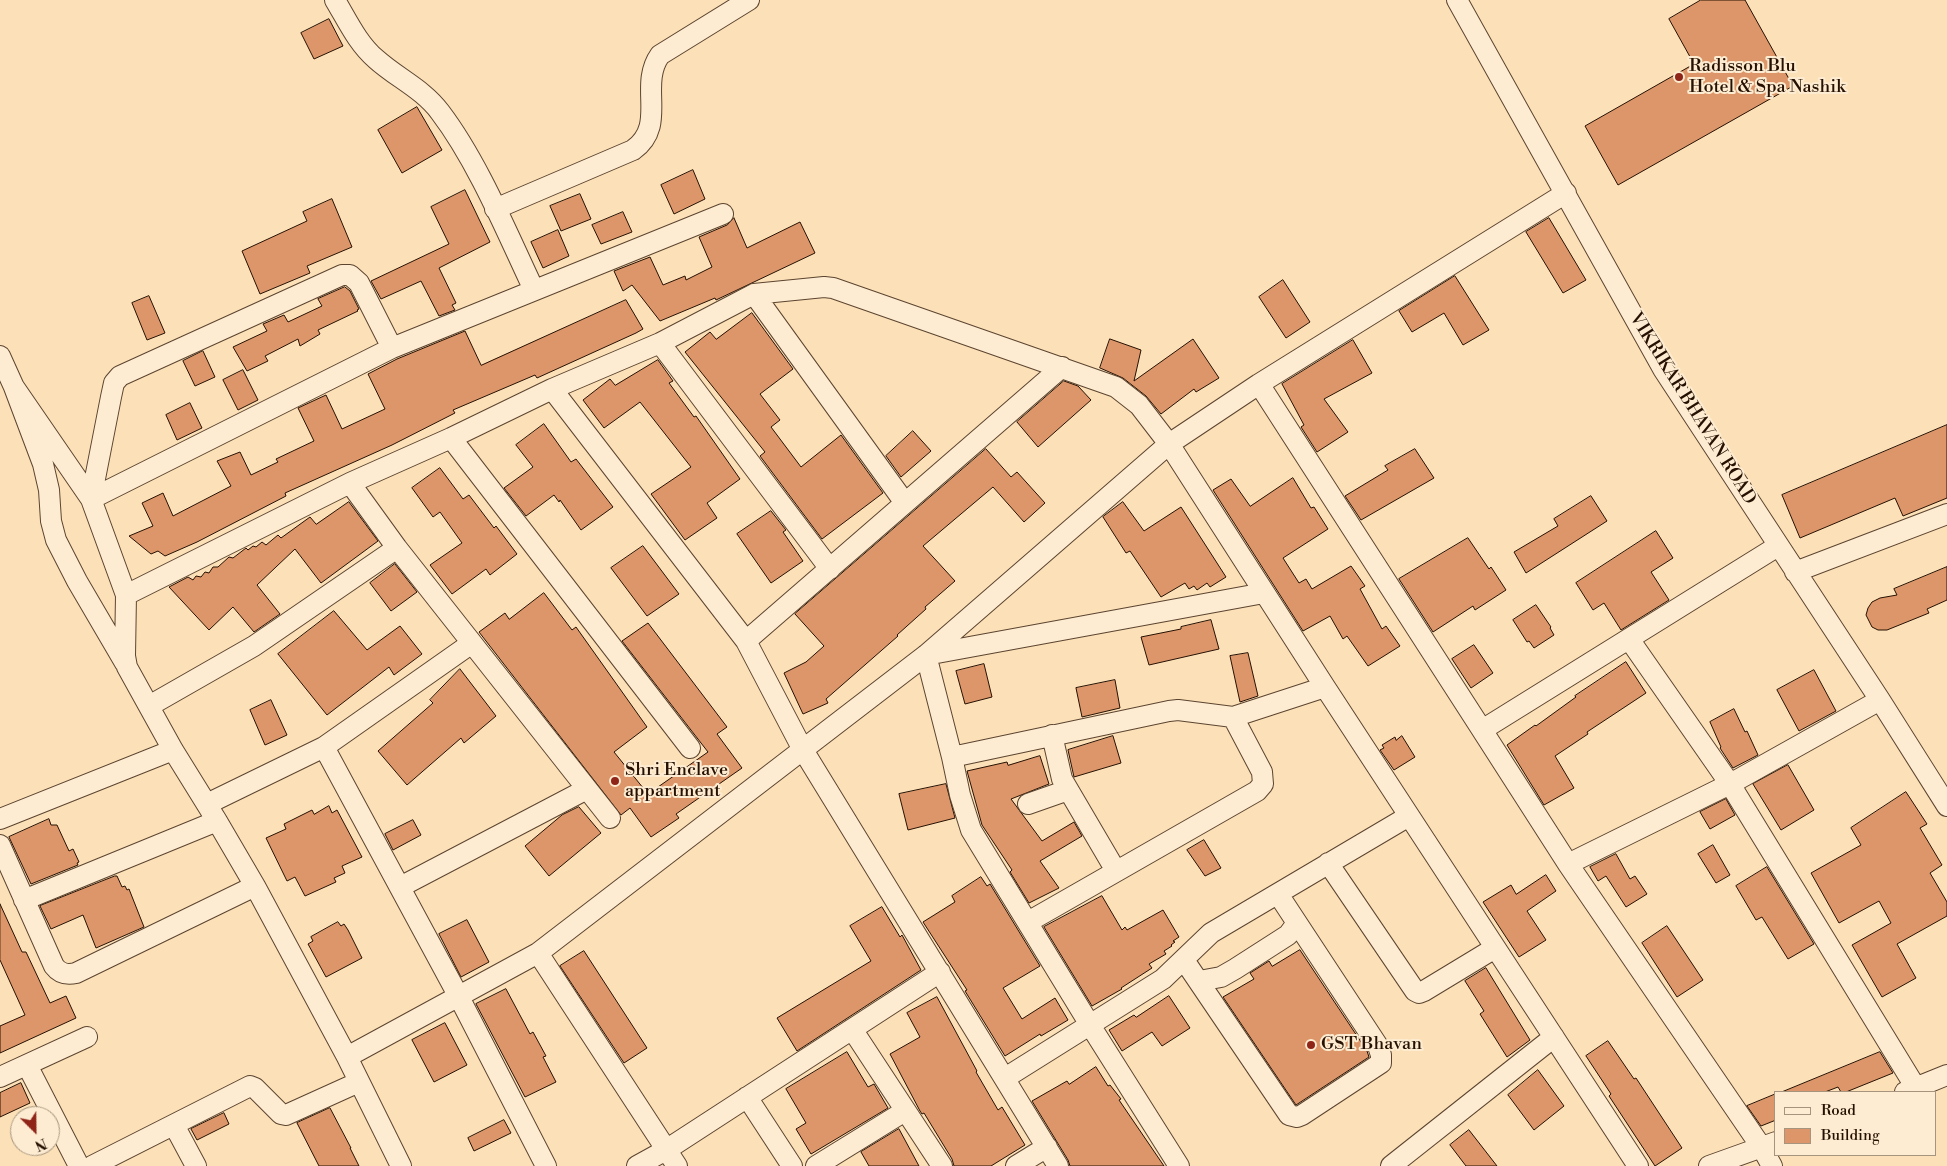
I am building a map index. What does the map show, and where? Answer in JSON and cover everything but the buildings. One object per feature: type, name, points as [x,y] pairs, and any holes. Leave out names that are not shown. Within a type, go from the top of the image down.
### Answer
[{"type":"street","points":[[335,0],[370,54],[424,94],[457,136],[534,290]]},
{"type":"street","points":[[495,209],[633,150],[641,144],[650,129],[653,67],[660,56],[750,0]]},
{"type":"street","name":"VIKRIKAR BHAVAN ROAD","points":[[1457,0],[1663,369],[1880,700],[1947,806]]},
{"type":"street","points":[[347,1057],[538,953],[926,655],[1169,444],[1259,384],[1566,194]]},
{"type":"street","points":[[91,498],[392,348],[723,214]]},
{"type":"street","points":[[91,498],[114,383],[120,376],[342,275],[350,275],[359,283],[392,348]]},
{"type":"street","points":[[126,595],[350,483],[552,389],[660,343],[754,294],[833,288],[1116,386],[1139,405],[1169,444],[1325,687],[1638,1166]]},
{"type":"street","points":[[754,294],[905,503]]},
{"type":"street","points":[[660,343],[830,569]]},
{"type":"street","points":[[0,356],[14,387],[43,464],[51,520],[56,540],[173,750],[255,886],[347,1057],[401,1166]]},
{"type":"street","points":[[746,641],[1062,367]]},
{"type":"street","points":[[1259,384],[1568,864],[1769,1145],[1772,1166]]},
{"type":"street","points":[[14,387],[91,498],[126,595],[125,656],[127,667]]},
{"type":"street","points":[[552,389],[746,641],[803,750],[1058,1166]]},
{"type":"street","points":[[450,438],[690,748]]},
{"type":"street","points":[[350,483],[397,548],[610,818]]},
{"type":"street","points":[[1795,572],[1947,514]]},
{"type":"street","points":[[1482,730],[1778,546]]},
{"type":"street","points":[[149,706],[254,646],[397,548]]},
{"type":"street","points":[[926,655],[1264,593]]},
{"type":"street","points":[[1629,639],[1730,784],[1911,1090],[1947,1075]]},
{"type":"street","points":[[207,804],[324,747],[472,643]]},
{"type":"street","points":[[926,655],[952,757],[961,802],[971,830],[1179,1166]]},
{"type":"street","points":[[952,757],[1169,710],[1233,717],[1325,687]]},
{"type":"street","points":[[1568,864],[1730,784],[1880,700]]},
{"type":"street","points":[[1028,922],[1257,791],[1263,784],[1262,772],[1233,717]]},
{"type":"street","points":[[1052,736],[1059,769],[1068,790],[1116,871]]},
{"type":"street","points":[[324,747],[459,997],[546,1166]]},
{"type":"street","points":[[0,819],[173,750]]},
{"type":"street","points":[[400,887],[587,789]]},
{"type":"street","points":[[1028,804],[1068,790]]},
{"type":"street","points":[[1005,1078],[1163,979],[1211,933],[1409,816]]},
{"type":"street","points":[[24,900],[217,821]]},
{"type":"street","points":[[0,846],[54,966],[58,971],[69,975],[76,974],[255,886]]},
{"type":"street","points":[[1328,864],[1415,991],[1419,993],[1424,992],[1495,948]]},
{"type":"street","points":[[1184,960],[1289,1115],[1296,1117],[1302,1115],[1382,1063],[1378,1046],[1278,894]]},
{"type":"street","points":[[1199,981],[1221,977],[1235,969],[1288,935],[1297,923]]},
{"type":"street","points":[[538,953],[671,1158]]},
{"type":"street","points":[[637,1166],[671,1158],[747,1097],[940,972]]},
{"type":"street","points":[[852,1029],[942,1166]]},
{"type":"street","points":[[0,1077],[87,1037]]},
{"type":"street","points":[[1391,1166],[1554,1037]]},
{"type":"street","points":[[27,1065],[78,1166]]},
{"type":"street","points":[[92,1166],[250,1086],[256,1088],[281,1114],[286,1116],[359,1082]]},
{"type":"street","points":[[747,1097],[792,1166]]},
{"type":"street","points":[[816,1166],[905,1110]]},
{"type":"street","points":[[174,1124],[196,1166]]},
{"type":"street","points":[[1709,1166],[1769,1145]]},
{"type":"street","points":[[1016,1166],[1047,1147]]},
{"type":"place","name":"Radisson Blu Hotel & Spa Nashik","points":[[1679,77]]},
{"type":"place","name":"Shri Enclave appartment","points":[[615,781]]},
{"type":"place","name":"GST Bhavan","points":[[1311,1045]]}]
